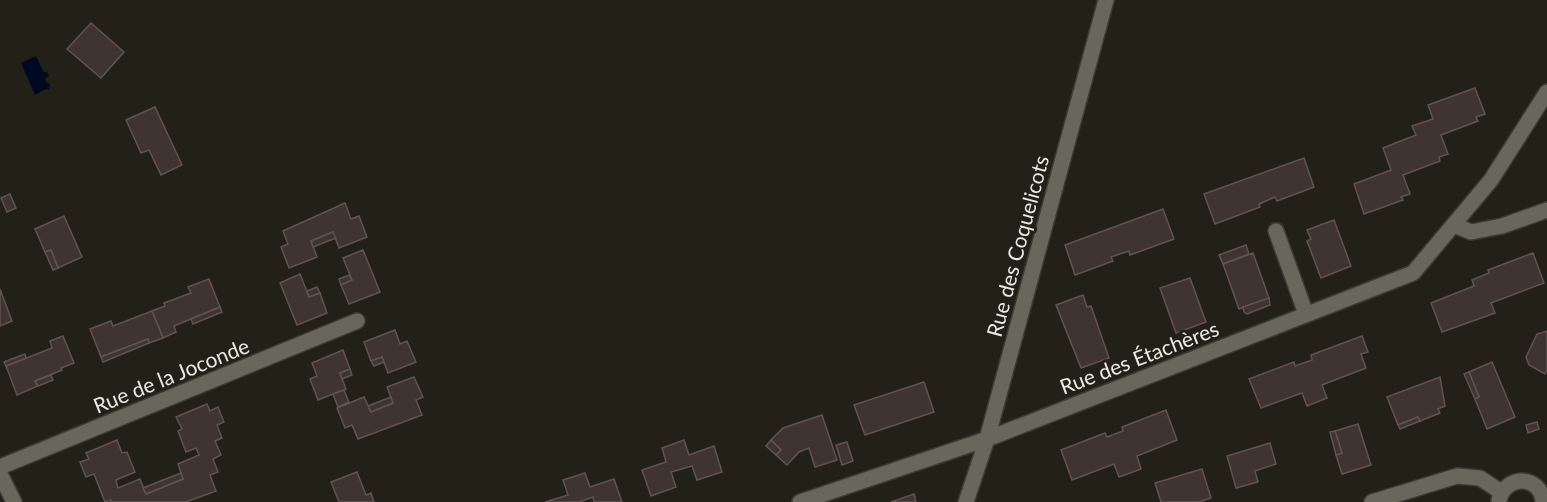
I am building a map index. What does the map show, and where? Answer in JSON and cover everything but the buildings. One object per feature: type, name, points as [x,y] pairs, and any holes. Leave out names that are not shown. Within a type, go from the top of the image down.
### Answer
[{"type":"street","name":"Rue des Coquelicots","points":[[966,502],[987,439],[1106,0]]},
{"type":"street","name":"Rue des Étachères","points":[[800,502],[987,439],[1413,273],[1491,180],[1547,92]]},
{"type":"street","points":[[1454,225],[1471,232],[1502,226],[1547,210]]},
{"type":"street","points":[[1276,231],[1306,314]]},
{"type":"street","name":"Rue de la Joconde","points":[[0,467],[357,321]]},
{"type":"street","points":[[0,474],[14,502]]},
{"type":"street","points":[[1372,502],[1458,476],[1480,478],[1500,497],[1511,483],[1523,480],[1535,485],[1543,496],[1543,502]]},
{"type":"water","points":[[36,56],[44,73],[47,71],[49,76],[45,79],[50,84],[49,90],[46,89],[35,95],[21,63]]}]
